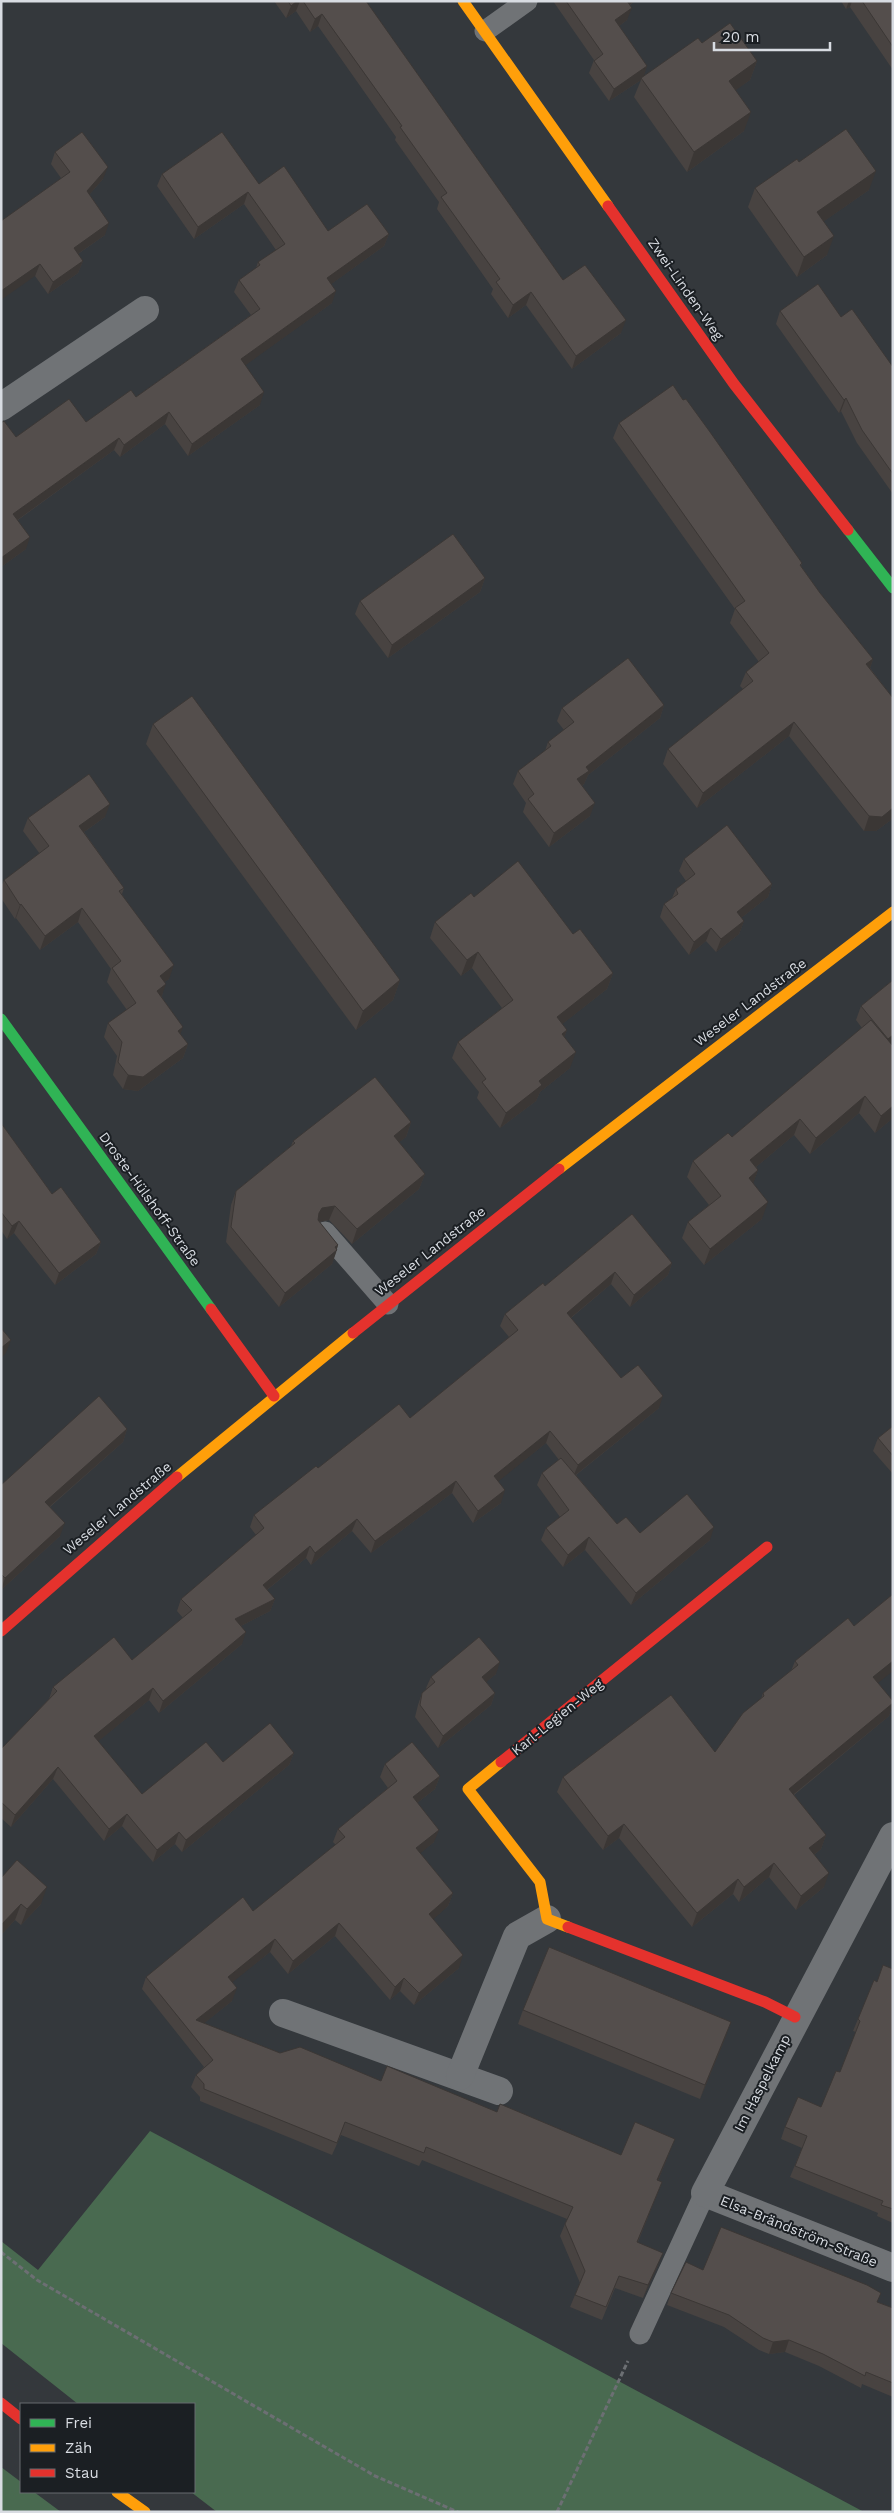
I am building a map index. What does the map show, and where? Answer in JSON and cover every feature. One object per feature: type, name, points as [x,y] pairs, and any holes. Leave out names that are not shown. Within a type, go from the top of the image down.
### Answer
[{"type":"street","name":"Zwei-Linden-Weg","points":[[463,1],[734,384],[893,588]]},
{"type":"street","points":[[1,407],[145,310]]},
{"type":"street","name":"Weseler Landstraße","points":[[1,1631],[83,1556],[274,1396],[388,1304],[893,912]]},
{"type":"street","name":"Droste-Hülshoff-Straße","points":[[1,1019],[274,1396]]},
{"type":"street","name":"Karl-Legien-Weg","points":[[547,1919],[540,1882],[468,1789],[767,1547]]},
{"type":"street","name":"Im Haspelkamp","points":[[705,2192],[893,1836]]},
{"type":"street","points":[[460,2076],[517,1936],[547,1919],[765,2002],[796,2017]]},
{"type":"street","points":[[283,2013],[499,2091]]},
{"type":"street","name":"Elsa-Brändström-Straße","points":[[705,2192],[893,2268]]},
{"type":"street","points":[[1,2404],[20,2418]]},
{"type":"street","points":[[118,2493],[146,2512]]},
{"type":"lane","points":[[484,31],[527,1]]},
{"type":"lane","points":[[325,1232],[388,1304]]},
{"type":"lane","name":"Im Haspelkamp","points":[[640,2334],[705,2192]]},
{"type":"path","points":[[1,2252],[37,2280],[375,2476],[458,2512]]},
{"type":"path","points":[[557,2512],[640,2334]]},
{"type":"green space","points":[[150,2131],[864,2512],[217,2512],[192,2493],[195,2493],[195,2403],[77,2403],[1,2343],[1,2241],[38,2270]]},
{"type":"green space","points":[[1,2467],[20,2481],[20,2493],[35,2493],[61,2512],[1,2512]]},
{"type":"building","points":[[288,1],[297,1],[291,6]]},
{"type":"building","points":[[303,1],[366,1],[563,280],[585,265],[626,320],[576,356],[531,292],[513,305],[496,282],[500,279],[441,197],[447,193],[400,127],[402,126],[322,14],[315,19]]},
{"type":"building","points":[[566,1],[627,1],[632,8],[615,20],[647,66],[614,89],[594,61],[603,54]]},
{"type":"building","points":[[862,1],[893,1],[893,47]]},
{"type":"building","points":[[730,23],[757,61],[729,81],[751,112],[694,152],[641,78],[698,38],[702,43]]},
{"type":"building","points":[[846,129],[876,171],[817,212],[834,236],[804,257],[755,188],[797,159],[799,162]]},
{"type":"building","points":[[82,132],[108,167],[87,191],[109,223],[74,248],[83,261],[53,282],[40,264],[1,291],[1,221],[70,172],[55,152]]},
{"type":"building","points":[[222,132],[259,184],[284,166],[328,231],[367,204],[389,234],[327,278],[336,291],[241,359],[264,392],[192,444],[169,412],[124,445],[119,438],[13,514],[30,537],[1,558],[1,423],[4,421],[16,437],[69,399],[86,422],[131,390],[136,397],[260,309],[239,280],[260,265],[258,262],[285,244],[248,192],[198,227],[162,174]]},
{"type":"building","points":[[818,284],[841,317],[852,309],[893,367],[893,474],[862,430],[846,398],[844,400],[780,311]]},
{"type":"building","points":[[673,385],[683,400],[686,399],[710,432],[802,563],[800,565],[820,593],[873,659],[866,664],[893,698],[893,808],[882,817],[869,816],[794,722],[703,793],[668,749],[753,681],[746,672],[769,653],[735,608],[745,601],[619,423]]},
{"type":"building","points":[[453,534],[485,578],[392,645],[360,601]]},
{"type":"building","points":[[628,658],[664,705],[586,767],[589,771],[577,779],[595,803],[554,833],[528,799],[534,794],[518,771],[551,746],[548,742],[574,722],[562,708]]},
{"type":"building","points":[[192,696],[400,980],[363,1011],[153,724]]},
{"type":"building","points":[[89,774],[110,804],[79,826],[124,888],[119,891],[174,965],[160,976],[166,984],[157,991],[183,1027],[178,1031],[188,1044],[143,1077],[128,1075],[118,1062],[122,1042],[108,1023],[136,1003],[112,968],[121,961],[82,908],[45,936],[20,905],[4,880],[49,846],[28,818]]},
{"type":"building","points":[[727,825],[772,884],[737,912],[744,921],[721,939],[711,928],[694,942],[664,904],[678,894],[676,889],[695,874],[684,859]]},
{"type":"building","points":[[518,861],[573,934],[580,929],[613,973],[557,1017],[567,1030],[562,1034],[576,1052],[539,1081],[542,1085],[506,1113],[482,1082],[486,1079],[458,1042],[513,1000],[478,952],[467,960],[435,922],[471,893],[474,897]]},
{"type":"building","points":[[893,980],[893,1035],[888,1039],[861,1006]]},
{"type":"building","points":[[871,1020],[893,1046],[893,1106],[881,1116],[865,1096],[816,1138],[800,1119],[750,1160],[758,1170],[749,1178],[768,1202],[710,1249],[688,1222],[721,1196],[693,1161],[728,1133],[732,1137]]},
{"type":"building","points":[[375,1077],[411,1122],[394,1136],[425,1174],[357,1229],[335,1206],[322,1208],[318,1220],[338,1245],[335,1247],[337,1250],[285,1293],[231,1227],[236,1191],[295,1143],[293,1141]]},
{"type":"building","points":[[1,1123],[52,1194],[61,1187],[101,1242],[59,1273],[19,1221],[12,1226],[1,1212]]},
{"type":"building","points":[[632,1214],[672,1263],[634,1295],[615,1272],[567,1313],[621,1378],[638,1365],[663,1396],[578,1465],[550,1431],[494,1476],[505,1490],[478,1511],[456,1481],[375,1541],[357,1519],[315,1553],[310,1546],[263,1585],[275,1599],[235,1619],[246,1632],[163,1701],[153,1688],[94,1736],[142,1794],[206,1742],[223,1762],[270,1723],[294,1753],[186,1840],[179,1832],[157,1850],[127,1814],[109,1829],[58,1767],[15,1815],[1,1802],[1,1749],[57,1691],[53,1687],[114,1637],[132,1660],[192,1610],[181,1599],[264,1528],[254,1515],[316,1466],[318,1468],[399,1404],[410,1418],[518,1330],[505,1314],[543,1283],[545,1286]]},
{"type":"building","points":[[1,1328],[11,1340],[1,1348]]},
{"type":"building","points":[[99,1396],[127,1429],[45,1502],[65,1523],[5,1578],[1,1574],[1,1485]]},
{"type":"building","points":[[893,1426],[893,1456],[878,1438]]},
{"type":"building","points":[[561,1458],[617,1524],[626,1517],[640,1533],[687,1494],[714,1527],[636,1593],[589,1537],[568,1555],[546,1528],[569,1510],[542,1473]]},
{"type":"building","points":[[893,1594],[893,1661],[873,1677],[893,1703],[789,1789],[826,1835],[809,1848],[829,1873],[801,1896],[774,1863],[744,1887],[738,1879],[697,1913],[624,1824],[608,1836],[563,1777],[671,1695],[715,1752],[743,1713],[764,1696],[763,1693],[798,1665],[795,1661],[848,1618],[854,1626]]},
{"type":"building","points":[[479,1637],[500,1662],[482,1677],[495,1693],[443,1736],[420,1705],[422,1693],[435,1682],[431,1677]]},
{"type":"building","points":[[412,1742],[440,1776],[413,1797],[439,1830],[416,1848],[453,1893],[429,1914],[463,1955],[419,1993],[404,1978],[395,1987],[339,1923],[293,1961],[275,1939],[228,1977],[237,1988],[196,2020],[280,2053],[300,2047],[381,2081],[387,2066],[497,2112],[500,2104],[621,2155],[635,2122],[675,2139],[657,2180],[662,2182],[637,2242],[663,2253],[648,2285],[619,2276],[606,2307],[575,2295],[585,2271],[565,2224],[573,2207],[426,2147],[424,2153],[345,2122],[337,2143],[204,2089],[204,2084],[196,2075],[213,2060],[146,1977],[243,1897],[253,1911],[345,1837],[338,1829],[397,1781],[385,1764]]},
{"type":"building","points":[[17,1860],[47,1887],[27,1909],[21,1904],[1,1925],[1,1878]]},
{"type":"building","points":[[549,1947],[731,2022],[705,2085],[523,2010]]},
{"type":"building","points":[[883,1965],[893,1969],[893,2209],[881,2205],[883,2201],[795,2166],[807,2136],[785,2127],[798,2097],[821,2107],[836,2071],[840,2072],[860,2021],[858,2019],[874,1980],[877,1982]]},
{"type":"building","points":[[721,2227],[867,2285],[881,2293],[877,2302],[893,2308],[893,2383],[866,2372],[865,2376],[823,2354],[789,2340],[773,2342],[763,2338],[729,2315],[671,2293],[686,2262],[703,2270]]},
{"type":"traffic: fast","points":[[848,530],[893,588]]},
{"type":"traffic: fast","points":[[1,1019],[211,1309]]},
{"type":"traffic: slow","points":[[463,1],[608,206]]},
{"type":"traffic: slow","points":[[559,1169],[893,912]]},
{"type":"traffic: slow","points":[[177,1477],[353,1333]]},
{"type":"traffic: slow","points":[[501,1762],[468,1789],[540,1882],[547,1919],[568,1927]]},
{"type":"traffic: slow","points":[[118,2493],[145,2512]]},
{"type":"traffic: jam","points":[[608,206],[734,384],[848,530]]},
{"type":"traffic: jam","points":[[353,1333],[559,1169]]},
{"type":"traffic: jam","points":[[211,1309],[274,1396]]},
{"type":"traffic: jam","points":[[1,1631],[177,1477]]},
{"type":"traffic: jam","points":[[501,1762],[767,1547]]},
{"type":"traffic: jam","points":[[568,1927],[765,2002],[795,2017]]},
{"type":"traffic: jam","points":[[1,2403],[20,2418]]}]
